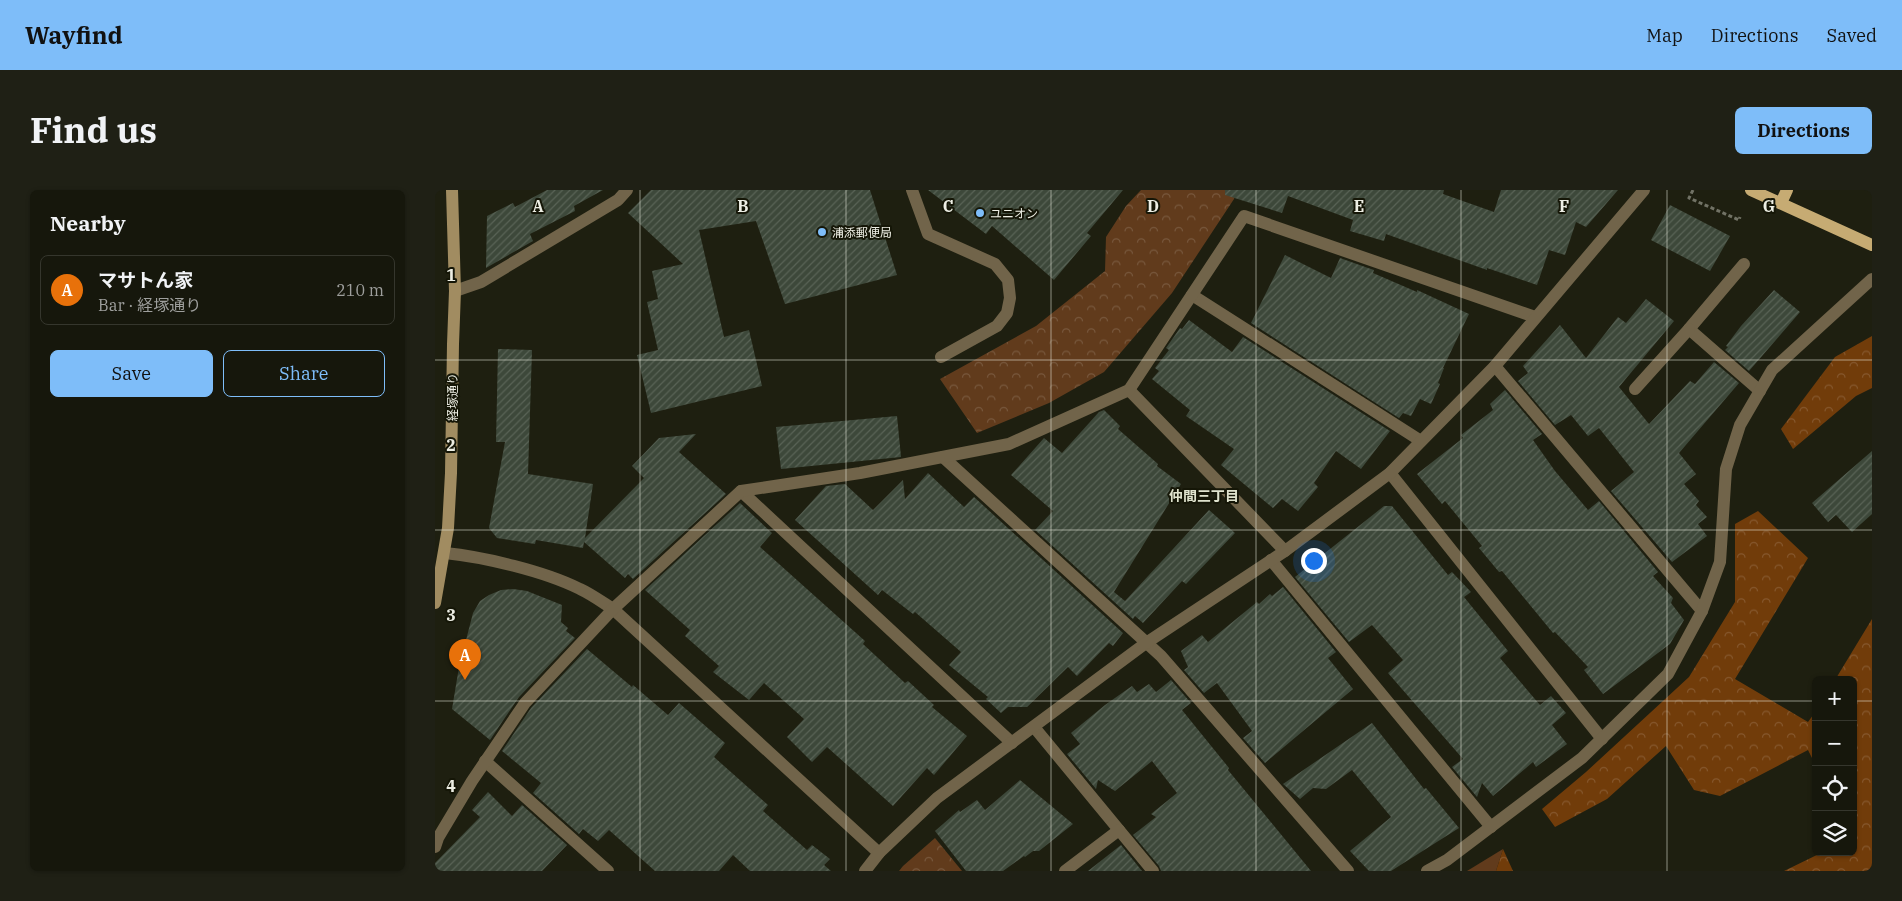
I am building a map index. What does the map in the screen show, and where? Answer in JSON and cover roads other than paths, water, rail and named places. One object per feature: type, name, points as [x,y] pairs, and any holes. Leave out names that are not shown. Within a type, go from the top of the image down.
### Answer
[{"type":"main road","name":"経塚通り","points":[[435,603],[445,553],[451,473],[455,291],[452,190]]},
{"type":"main road","points":[[1751,190],[1872,245]]},
{"type":"main road","points":[[1781,203],[1787,190]]},
{"type":"street","points":[[455,291],[481,282],[618,200],[627,190]]},
{"type":"street","points":[[912,190],[927,234],[995,264],[1007,280],[1010,298],[1007,313],[997,326],[941,358]]},
{"type":"street","points":[[865,871],[879,853],[937,798],[1146,643],[1285,551],[1390,473],[1495,366],[1644,190]]},
{"type":"street","points":[[435,847],[438,838],[485,761],[525,703],[613,609],[741,491],[860,473],[1009,444],[1129,390],[1244,216],[1535,317]]},
{"type":"street","points":[[1635,389],[1744,264]]},
{"type":"street","points":[[1427,871],[1447,860],[1581,758],[1668,674],[1703,611],[1720,562],[1726,469],[1740,425],[1772,370],[1872,279]]},
{"type":"street","points":[[1192,295],[1421,441]]},
{"type":"street","points":[[1689,329],[1760,391]]},
{"type":"street","points":[[1495,366],[1703,611]]},
{"type":"street","points":[[1129,390],[1285,551]]},
{"type":"street","points":[[943,457],[1161,656],[1348,871]]},
{"type":"street","points":[[1390,473],[1602,739]]},
{"type":"street","points":[[741,491],[1012,743]]},
{"type":"street","points":[[445,553],[471,556],[545,575],[579,588],[613,609],[879,853]]},
{"type":"street","points":[[1271,560],[1491,827]]},
{"type":"street","points":[[1034,727],[1153,871]]},
{"type":"street","points":[[485,761],[608,871]]},
{"type":"street","points":[[1065,871],[1119,830]]},
{"type":"place","name":"ユニオン","points":[[980,213]]},
{"type":"place","name":"浦添郵便局","points":[[822,232]]},
{"type":"place","name":"マサトん家","points":[[465,680]]},
{"type":"district","name":"仲間三丁目","points":[[1204,496]]}]
